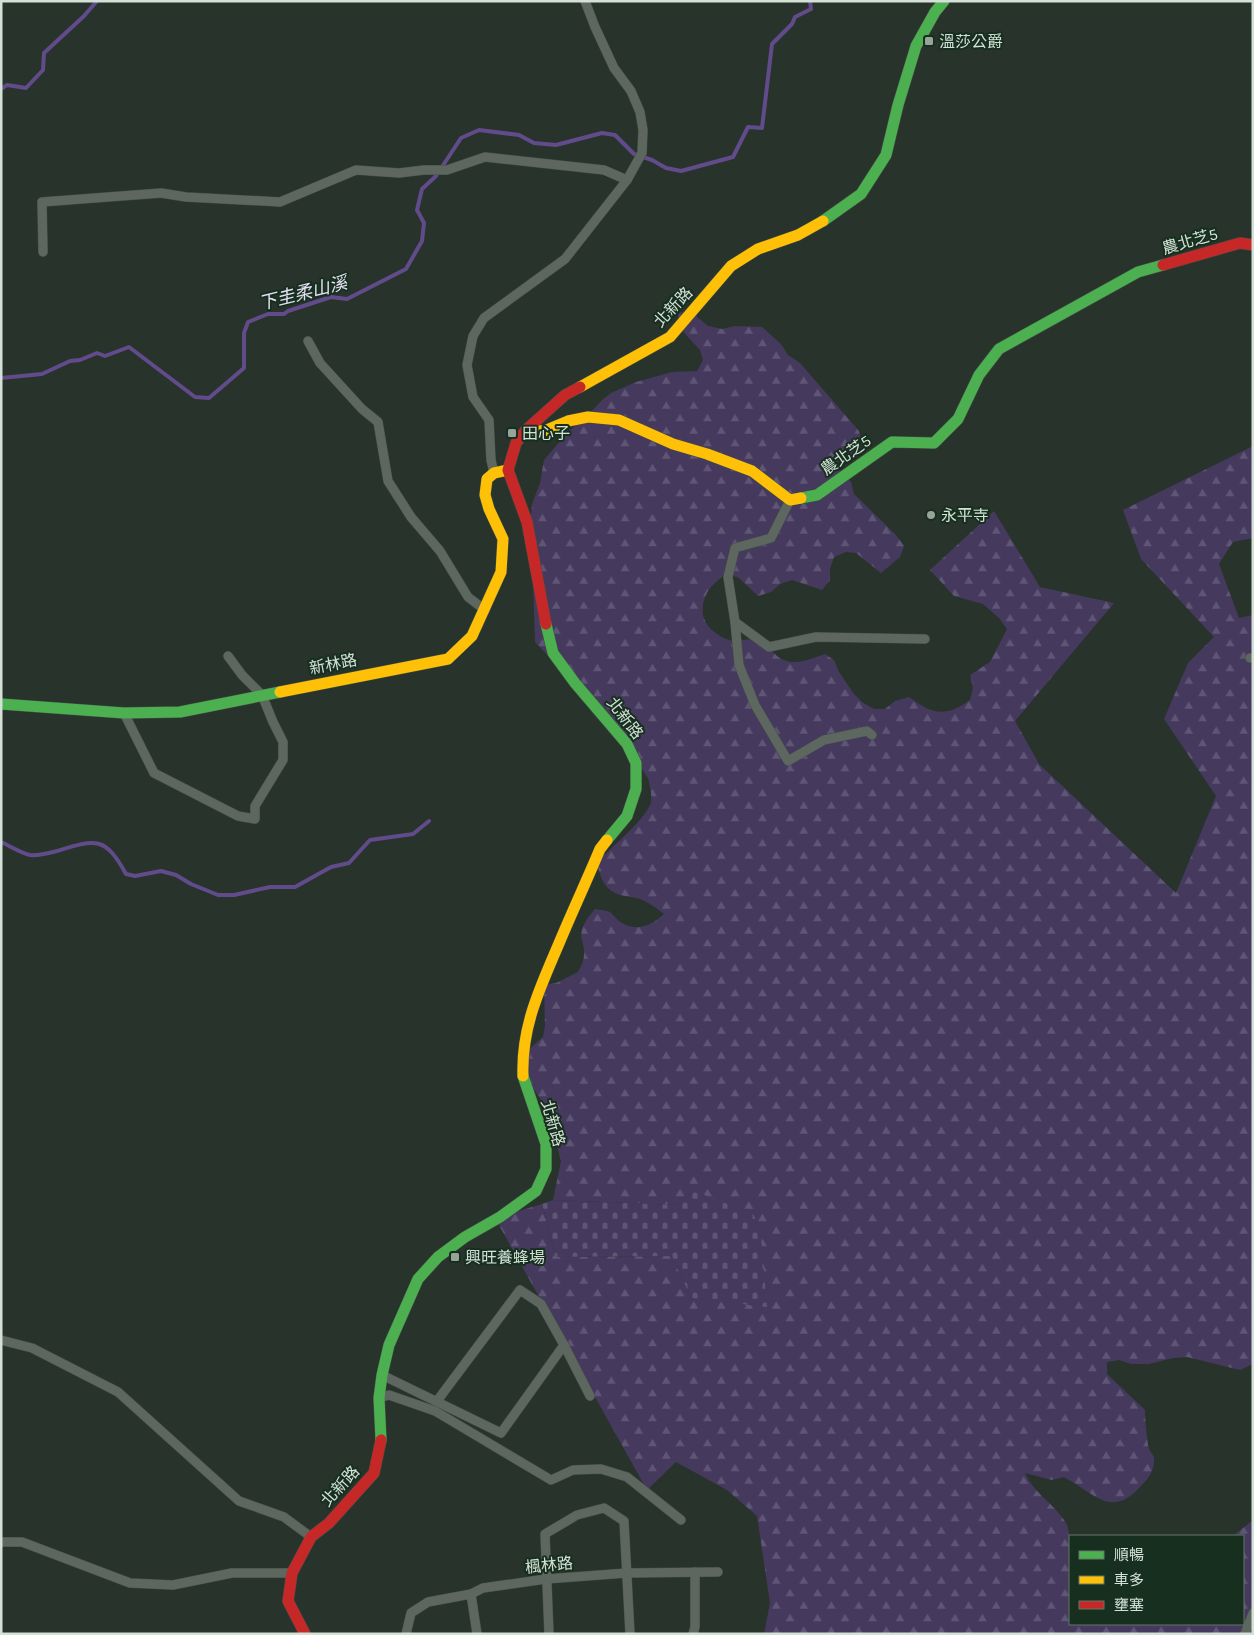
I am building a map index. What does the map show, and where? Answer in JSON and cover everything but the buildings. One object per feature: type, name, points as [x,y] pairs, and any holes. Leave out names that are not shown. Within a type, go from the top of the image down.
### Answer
[{"type":"main road","name":"北新路","points":[[305,1634],[288,1601],[292,1573],[311,1537],[329,1523],[374,1473],[382,1437],[380,1398],[382,1375],[389,1345],[418,1279],[438,1257],[536,1191],[546,1169],[546,1144],[523,1077],[522,1056],[526,1029],[537,994],[600,849],[627,816],[636,789],[636,763],[627,744],[575,683],[553,653],[527,522],[508,470],[516,443],[526,430],[565,395],[670,337],[731,266],[758,249],[798,235],[830,217],[861,194],[886,155],[898,105],[916,46],[935,12],[944,1]]},
{"type":"main road","name":"農北芝5","points":[[790,500],[817,495],[892,442],[934,443],[958,419],[979,375],[1000,349],[1138,272],[1240,243],[1253,245]]},
{"type":"main road","points":[[526,430],[544,431],[568,420],[588,416],[619,420],[673,444],[707,454],[752,471],[790,500]]},
{"type":"main road","points":[[494,474],[508,470]]},
{"type":"main road","name":"新林路","points":[[1,704],[124,713],[180,712],[448,658],[472,636],[501,572],[503,539],[489,509],[485,495],[487,479],[494,474]]},
{"type":"street","points":[[494,474],[491,460],[489,420],[473,397],[467,365],[473,336],[484,318],[565,259],[628,180],[642,153],[643,130],[640,112],[631,91],[614,68],[585,1]]},
{"type":"street","points":[[43,252],[42,202],[161,194],[280,202],[356,170],[399,173],[447,170],[485,157],[604,170],[628,180]]},
{"type":"street","points":[[308,341],[320,364],[362,409],[378,422],[388,481],[411,517],[440,551],[468,597],[485,610]]},
{"type":"street","points":[[790,500],[771,538],[735,548],[728,577],[739,665],[755,705],[788,760],[824,740],[867,731],[872,735]]},
{"type":"street","points":[[735,622],[769,647],[816,637],[925,639]]},
{"type":"street","points":[[124,713],[154,773],[238,816],[255,819],[255,806],[283,760],[283,742],[262,695],[242,675],[228,656]]},
{"type":"street","points":[[437,1401],[520,1290],[540,1304],[564,1345],[590,1396]]},
{"type":"street","points":[[1,1340],[32,1348],[118,1392],[239,1501],[284,1517],[311,1537]]},
{"type":"street","points":[[382,1375],[501,1433],[564,1345]]},
{"type":"street","points":[[380,1398],[389,1395],[435,1411],[551,1480],[573,1470],[601,1469],[627,1476],[681,1520]]},
{"type":"street","points":[[549,1634],[545,1534],[577,1515],[604,1508],[624,1521],[630,1634]]},
{"type":"street","points":[[1,1542],[22,1542],[130,1583],[173,1585],[232,1573],[292,1573]]},
{"type":"street","points":[[693,1634],[695,1627],[695,1572]]},
{"type":"street","name":"楓林路","points":[[406,1634],[411,1613],[428,1602],[471,1594],[483,1588],[546,1579],[627,1573],[718,1572]]},
{"type":"street","points":[[471,1594],[477,1634]]},
{"type":"street","points":[[1245,1634],[1253,1613]]},
{"type":"green space","points":[[689,310],[708,326],[722,329],[735,326],[762,327],[781,344],[788,355],[800,363],[859,431],[862,443],[858,455],[845,457],[834,464],[851,482],[854,494],[896,535],[904,546],[900,557],[881,573],[856,553],[846,552],[834,557],[830,569],[830,580],[822,590],[792,580],[780,584],[771,592],[758,596],[739,578],[726,573],[711,587],[703,603],[704,618],[709,627],[720,636],[733,641],[760,640],[783,660],[795,662],[825,654],[834,660],[839,672],[854,694],[862,702],[874,709],[885,709],[895,701],[909,697],[932,710],[939,712],[953,710],[970,700],[973,688],[970,675],[990,662],[1007,629],[999,618],[983,604],[954,596],[930,570],[994,511],[1040,587],[1114,603],[1015,721],[1039,764],[1176,893],[1216,796],[1164,719],[1188,663],[1214,637],[1141,559],[1123,510],[1253,446],[1253,538],[1233,542],[1219,564],[1239,618],[1253,615],[1253,1364],[1240,1370],[1187,1357],[1173,1358],[1149,1364],[1131,1364],[1119,1360],[1107,1362],[1107,1374],[1145,1410],[1148,1445],[1154,1458],[1152,1471],[1146,1480],[1130,1496],[1120,1501],[1102,1500],[1064,1477],[1052,1480],[1025,1473],[1034,1487],[1066,1523],[1069,1536],[1069,1625],[1244,1625],[1244,1535],[1234,1535],[1253,1520],[1253,1634],[764,1634],[770,1603],[757,1516],[727,1490],[676,1462],[647,1490],[495,1218],[542,1204],[556,1257],[672,1256],[691,1298],[767,1306],[680,1205],[553,1200],[561,1161],[549,1117],[545,1106],[533,1088],[526,1064],[526,1052],[543,1037],[545,1026],[544,985],[556,983],[578,972],[584,955],[581,937],[582,930],[595,909],[609,912],[619,921],[631,927],[648,925],[664,914],[643,900],[613,892],[605,884],[600,874],[597,862],[636,824],[648,808],[651,802],[650,787],[648,778],[578,679],[551,659],[535,642],[532,504],[540,483],[544,460],[568,432],[602,400],[611,393],[636,382],[672,372],[697,371],[703,360],[700,350],[677,325],[679,313]]},
{"type":"green space","points":[[689,1189],[753,1214],[760,1227],[767,1307],[691,1298],[672,1256],[556,1257],[542,1204],[553,1200],[680,1205]]},
{"type":"waterway","points":[[1,89],[7,85],[26,88],[43,70],[44,53],[84,16],[97,1]]},
{"type":"waterway","name":"下圭柔山溪","points":[[1,378],[42,374],[70,361],[80,360],[97,353],[105,356],[129,347],[195,397],[209,398],[244,368],[244,333],[248,322],[268,314],[284,314],[331,297],[347,299],[406,269],[422,241],[424,223],[417,210],[422,189],[436,176],[461,138],[479,130],[519,135],[534,143],[556,145],[602,133],[615,135],[634,154],[652,160],[666,168],[681,171],[733,157],[748,127],[762,128],[772,44],[792,24],[795,17],[811,9],[810,1]]},
{"type":"waterway","points":[[1,842],[30,855],[40,855],[81,844],[98,844],[112,853],[126,874],[135,876],[161,871],[176,875],[191,884],[218,895],[234,895],[270,887],[295,887],[331,867],[349,863],[370,840],[413,834],[429,821]]},
{"type":"traffic: fast","points":[[823,221],[861,194],[886,155],[898,105],[916,46],[935,12],[944,1]]},
{"type":"traffic: fast","points":[[801,498],[817,495],[892,442],[934,443],[958,419],[979,375],[999,349],[1138,272],[1163,265]]},
{"type":"traffic: fast","points":[[546,624],[553,653],[575,683],[627,744],[636,763],[636,789],[627,816],[607,840]]},
{"type":"traffic: fast","points":[[1,704],[124,713],[180,712],[280,692]]},
{"type":"traffic: fast","points":[[381,1440],[379,1398],[382,1375],[389,1345],[418,1279],[438,1257],[465,1237],[500,1217],[536,1191],[546,1169],[546,1144],[523,1076]]},
{"type":"traffic: slow","points":[[580,387],[670,337],[731,266],[758,249],[798,235],[823,221]]},
{"type":"traffic: slow","points":[[526,430],[544,431],[568,421],[588,417],[619,420],[673,444],[707,454],[752,471],[790,500],[801,498]]},
{"type":"traffic: slow","points":[[280,692],[448,659],[472,636],[501,572],[503,539],[489,509],[485,495],[487,479],[494,473],[508,470]]},
{"type":"traffic: slow","points":[[523,1076],[525,1040],[539,990],[600,849],[607,840]]},
{"type":"traffic: jam","points":[[1163,265],[1240,243],[1253,245]]},
{"type":"traffic: jam","points":[[546,624],[527,522],[508,470],[516,443],[526,430],[565,395],[580,387]]},
{"type":"traffic: jam","points":[[305,1634],[288,1601],[292,1573],[311,1537],[329,1523],[374,1473],[381,1440]]},
{"type":"place","name":"溫莎公爵","points":[[929,41]]},
{"type":"place","name":"田心子","points":[[512,433]]},
{"type":"place","name":"永平寺","points":[[931,515]]},
{"type":"place","name":"興旺養蜂場","points":[[455,1257]]}]
